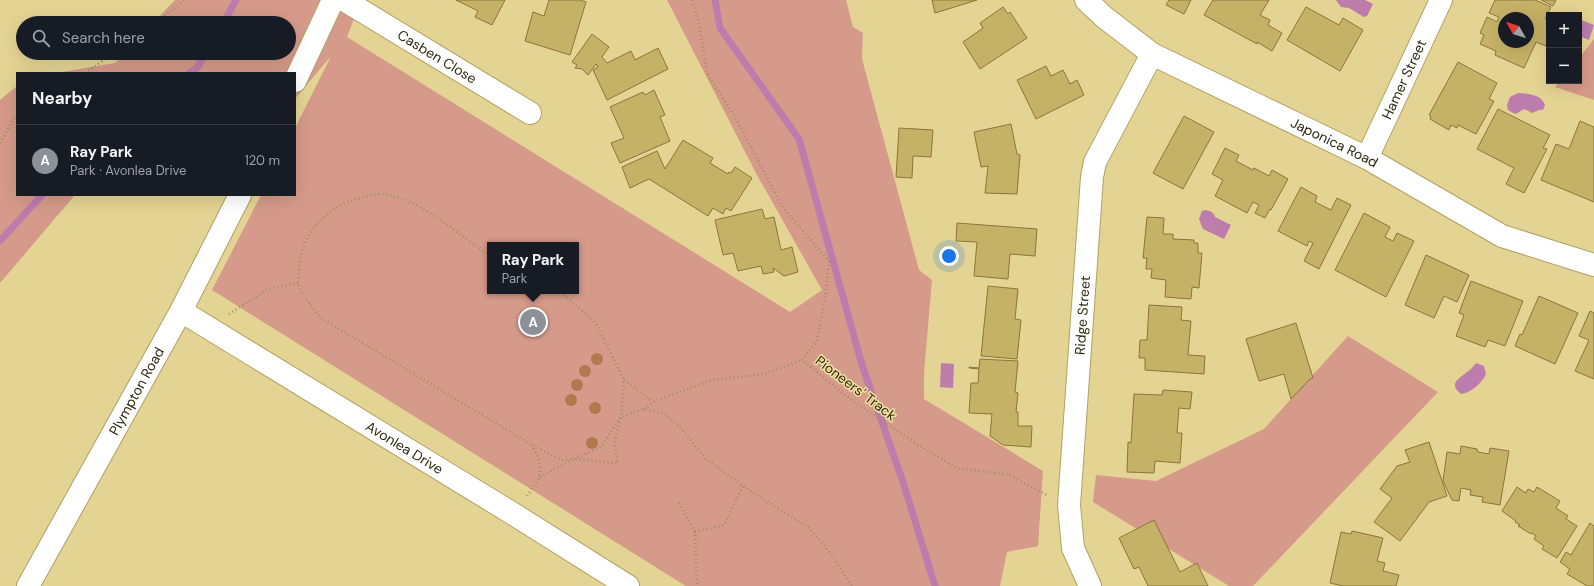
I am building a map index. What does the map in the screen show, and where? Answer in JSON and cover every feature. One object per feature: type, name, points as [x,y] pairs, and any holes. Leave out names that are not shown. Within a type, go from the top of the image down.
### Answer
[{"type":"street","points":[[296,79],[333,0]]},
{"type":"street","name":"Casben Close","points":[[344,0],[530,113]]},
{"type":"street","name":"Japonica Road","points":[[1086,0],[1104,17],[1152,54],[1366,158],[1502,236],[1594,265]]},
{"type":"street","name":"Hamer Street","points":[[1366,158],[1441,0]]},
{"type":"street","name":"Ridge Street","points":[[1090,586],[1073,548],[1069,505],[1093,169],[1152,54]]},
{"type":"street","name":"Plympton Road","points":[[28,586],[180,311],[239,196]]},
{"type":"street","name":"Avonlea Drive","points":[[180,311],[208,326],[628,586]]},
{"type":"path","points":[[164,16],[185,0]]},
{"type":"path","name":"Pioneers' Track","points":[[692,0],[699,24],[707,74],[733,113],[783,208],[829,261],[825,298],[817,341],[802,360],[850,399],[870,413],[918,445],[957,468],[1009,475],[1069,505]]},
{"type":"path","points":[[86,72],[104,60]]},
{"type":"path","points":[[0,143],[13,120],[16,118]]},
{"type":"path","points":[[487,253],[408,201],[378,194],[351,199],[327,213],[309,233],[300,255],[298,282],[309,303],[321,318],[532,445],[562,460],[618,462],[614,443],[622,417],[624,380]]},
{"type":"path","points":[[208,326],[268,289],[298,282]]},
{"type":"path","points":[[562,294],[596,323],[624,380],[653,402]]},
{"type":"path","points":[[515,515],[540,476],[601,446],[622,417],[643,409],[653,402],[711,380],[764,374],[802,360]]},
{"type":"path","points":[[643,409],[665,414],[682,430],[706,459],[743,486],[809,528],[831,554],[852,586]]},
{"type":"path","points":[[532,445],[539,460],[540,476]]},
{"type":"path","points":[[695,532],[724,525],[743,486]]},
{"type":"path","points":[[679,503],[695,532],[697,586]]},
{"type":"shaded area","points":[[175,0],[361,0],[347,37],[790,312],[822,290],[757,175],[667,0],[846,0],[853,27],[863,33],[862,59],[919,270],[932,280],[924,373],[924,399],[1043,471],[1038,546],[1007,552],[1000,586],[686,586],[212,290],[260,196],[296,196],[296,126],[331,56],[296,98],[296,72],[62,72],[115,63],[118,60],[296,60],[296,16],[160,16]]},
{"type":"shaded area","points":[[1336,0],[1365,0],[1373,4],[1367,16],[1364,17],[1349,8],[1341,7]]},
{"type":"shaded area","points":[[1582,20],[1594,25],[1589,40],[1582,37]]},
{"type":"shaded area","points":[[1594,39],[1594,100],[1555,87],[1558,84],[1582,84],[1582,54]]},
{"type":"shaded area","points":[[16,87],[16,196],[74,196],[0,283],[0,100]]},
{"type":"shaded area","points":[[1518,93],[1534,95],[1541,99],[1545,105],[1543,110],[1532,113],[1524,109],[1515,114],[1508,110],[1507,105],[1510,97]]},
{"type":"shaded area","points":[[1206,210],[1213,213],[1215,217],[1231,225],[1224,239],[1203,229],[1199,219],[1202,211]]},
{"type":"shaded area","points":[[1348,336],[1438,392],[1253,586],[1229,586],[1093,502],[1096,475],[1156,481],[1264,429]]},
{"type":"shaded area","points":[[941,363],[954,364],[953,388],[940,387]]},
{"type":"shaded area","points":[[1476,363],[1484,366],[1486,374],[1476,387],[1469,392],[1461,394],[1455,387],[1455,384]]},
{"type":"building","points":[[456,0],[505,0],[492,25],[475,17],[478,11]]},
{"type":"building","points":[[549,0],[580,0],[586,2],[570,55],[525,41],[533,12],[544,16]]},
{"type":"building","points":[[932,0],[977,0],[935,13]]},
{"type":"building","points":[[1169,0],[1191,0],[1184,14],[1166,5]]},
{"type":"building","points":[[1213,0],[1269,0],[1260,15],[1270,20],[1268,25],[1282,33],[1272,51],[1204,15]]},
{"type":"building","points":[[1495,0],[1535,0],[1551,7],[1548,12],[1546,12],[1545,19],[1546,46],[1536,42],[1534,46],[1534,12],[1498,12],[1498,17],[1489,13]]},
{"type":"building","points":[[1541,0],[1556,0],[1553,6]]},
{"type":"building","points":[[1003,7],[1008,14],[1010,12],[1027,38],[980,69],[963,42],[983,28],[980,23]]},
{"type":"building","points":[[1306,7],[1339,25],[1343,18],[1363,30],[1340,71],[1287,40]]},
{"type":"building","points":[[1487,17],[1497,22],[1498,20],[1498,48],[1533,48],[1524,68],[1495,55],[1496,51],[1480,44],[1484,35],[1480,33]]},
{"type":"building","points":[[592,34],[609,47],[602,57],[607,63],[631,51],[635,60],[658,48],[668,69],[607,100],[593,70],[598,67],[596,64],[588,75],[582,69],[575,68],[577,65],[572,62]]},
{"type":"building","points":[[1458,62],[1497,83],[1489,99],[1494,101],[1476,134],[1458,125],[1457,128],[1451,125],[1449,130],[1430,119],[1431,116],[1429,115]]},
{"type":"building","points":[[1046,66],[1051,76],[1063,70],[1070,84],[1077,80],[1084,95],[1036,119],[1017,80]]},
{"type":"building","points":[[654,90],[665,115],[660,117],[670,141],[620,163],[611,143],[624,138],[610,107],[643,92],[645,95]]},
{"type":"building","points":[[1498,109],[1550,135],[1543,148],[1547,149],[1524,193],[1506,184],[1514,168],[1477,149]]},
{"type":"building","points":[[1184,116],[1214,132],[1183,189],[1153,173]]},
{"type":"building","points":[[1580,121],[1594,127],[1594,202],[1541,180],[1556,144],[1569,149]]},
{"type":"building","points":[[1011,124],[1017,154],[1020,155],[1017,194],[985,193],[988,166],[981,167],[974,132]]},
{"type":"building","points":[[899,128],[933,130],[931,157],[913,156],[912,178],[896,177]]},
{"type":"building","points":[[683,140],[713,158],[710,163],[728,174],[729,172],[731,173],[735,167],[752,178],[731,211],[726,208],[723,214],[713,208],[708,216],[649,179],[630,188],[622,167],[657,151],[665,169]]},
{"type":"building","points":[[1225,148],[1239,155],[1236,161],[1253,170],[1254,168],[1269,176],[1272,170],[1288,179],[1265,218],[1255,213],[1259,205],[1253,202],[1247,213],[1215,196],[1223,180],[1212,174]]},
{"type":"building","points":[[1301,187],[1317,196],[1315,202],[1331,210],[1337,198],[1351,205],[1319,269],[1304,261],[1313,243],[1309,241],[1307,246],[1278,231]]},
{"type":"building","points":[[762,209],[765,219],[774,217],[781,250],[792,247],[798,272],[784,276],[773,268],[774,272],[763,274],[761,266],[738,271],[733,253],[723,255],[715,220]]},
{"type":"building","points":[[1364,213],[1390,227],[1385,237],[1393,241],[1397,233],[1414,241],[1386,297],[1335,270]]},
{"type":"building","points":[[1147,217],[1164,218],[1163,234],[1173,234],[1173,239],[1194,240],[1194,243],[1198,243],[1198,253],[1202,253],[1199,288],[1192,287],[1191,299],[1165,297],[1166,280],[1151,278],[1152,269],[1146,269],[1147,258],[1143,258]]},
{"type":"building","points":[[957,223],[1037,229],[1035,256],[1010,254],[1008,279],[974,276],[977,242],[956,241]]},
{"type":"building","points":[[1426,255],[1469,275],[1457,302],[1444,296],[1434,318],[1405,305]]},
{"type":"building","points":[[1471,281],[1523,301],[1505,346],[1488,340],[1485,347],[1456,336],[1464,315],[1459,313]]},
{"type":"building","points":[[988,286],[1018,289],[1015,319],[1021,320],[1017,359],[981,356]]},
{"type":"building","points":[[1539,296],[1578,313],[1555,364],[1515,346],[1520,334],[1522,335]]},
{"type":"building","points":[[1149,305],[1182,307],[1181,320],[1191,321],[1188,355],[1205,356],[1204,374],[1145,370],[1145,358],[1139,358],[1140,340],[1147,340]]},
{"type":"building","points":[[1590,311],[1594,313],[1594,379],[1575,371],[1589,340],[1579,336]]},
{"type":"building","points":[[1296,323],[1313,378],[1310,379],[1291,399],[1284,374],[1259,381],[1246,339]]},
{"type":"building","points":[[980,359],[1018,361],[1015,392],[1018,393],[1016,412],[1018,412],[1018,426],[1032,426],[1031,447],[1003,445],[990,436],[992,414],[969,413],[971,383],[978,383],[979,369],[969,367],[979,368]]},
{"type":"building","points":[[1163,390],[1192,392],[1190,409],[1179,408],[1177,433],[1182,433],[1180,463],[1155,461],[1154,473],[1127,472],[1128,442],[1131,443],[1134,394],[1162,395]]},
{"type":"building","points":[[1429,442],[1447,496],[1429,502],[1400,541],[1374,522],[1392,498],[1380,489],[1397,466],[1410,462],[1405,450]]},
{"type":"building","points":[[1461,446],[1477,449],[1478,452],[1489,454],[1490,448],[1509,451],[1500,505],[1482,502],[1483,497],[1470,495],[1471,490],[1461,488],[1459,501],[1452,500],[1443,481],[1447,452],[1460,454]]},
{"type":"building","points":[[1517,487],[1526,493],[1528,489],[1534,492],[1537,487],[1560,501],[1556,508],[1568,516],[1566,519],[1577,526],[1557,558],[1542,549],[1544,546],[1534,539],[1536,536],[1518,526],[1520,525],[1515,522],[1516,521],[1502,511]]},
{"type":"building","points":[[1154,520],[1180,572],[1197,563],[1208,586],[1148,586],[1139,567],[1134,569],[1119,538]]},
{"type":"building","points":[[1590,523],[1594,526],[1594,586],[1587,586],[1567,574],[1570,569],[1560,562],[1566,552],[1571,555]]},
{"type":"building","points":[[1352,531],[1383,538],[1377,561],[1385,563],[1383,571],[1399,575],[1396,586],[1343,586],[1330,583],[1341,532],[1351,534]]},
{"type":"waterway","points":[[227,16],[236,0]]},
{"type":"waterway","points":[[715,0],[720,28],[799,139],[862,365],[904,485],[935,586]]},
{"type":"waterway","points":[[191,72],[197,68],[202,60]]},
{"type":"waterway","points":[[0,241],[41,196]]},
{"type":"place","name":"Ray Park","points":[[533,322]]}]
